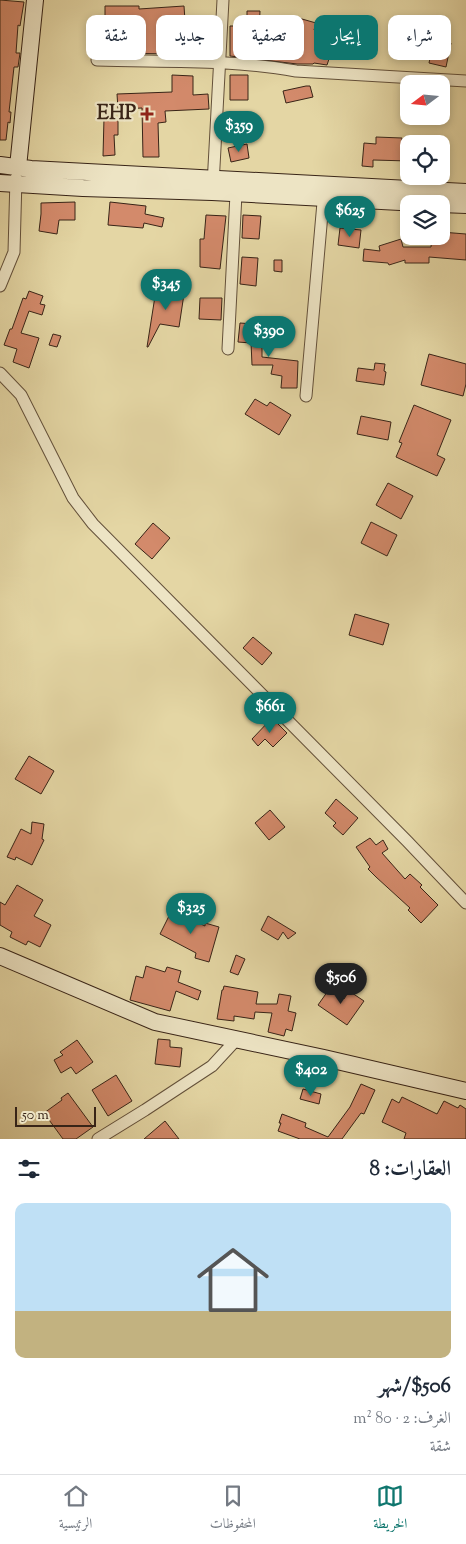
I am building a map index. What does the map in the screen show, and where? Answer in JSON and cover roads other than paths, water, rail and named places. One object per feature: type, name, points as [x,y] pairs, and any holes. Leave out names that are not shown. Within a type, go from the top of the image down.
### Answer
[{"type":"main road","points":[[18,167],[35,0]]},
{"type":"main road","points":[[0,165],[213,186],[236,194],[324,191],[400,200]]},
{"type":"main road","points":[[8,184],[213,186],[324,191],[466,192]]},
{"type":"main road","points":[[450,204],[466,205]]},
{"type":"main road","points":[[0,956],[155,1022],[466,1091]]},
{"type":"street","points":[[213,186],[223,0]]},
{"type":"street","points":[[98,60],[220,63],[272,66],[296,71],[466,81]]},
{"type":"street","points":[[0,286],[14,252],[8,184],[18,167]]},
{"type":"street","points":[[306,396],[324,191]]},
{"type":"street","points":[[228,349],[236,194]]},
{"type":"street","points":[[0,373],[22,396],[73,498],[93,524],[466,903]]},
{"type":"street","points":[[98,1139],[212,1066],[236,1040]]},
{"type":"place","name":"EHP","points":[[147,114]]}]
